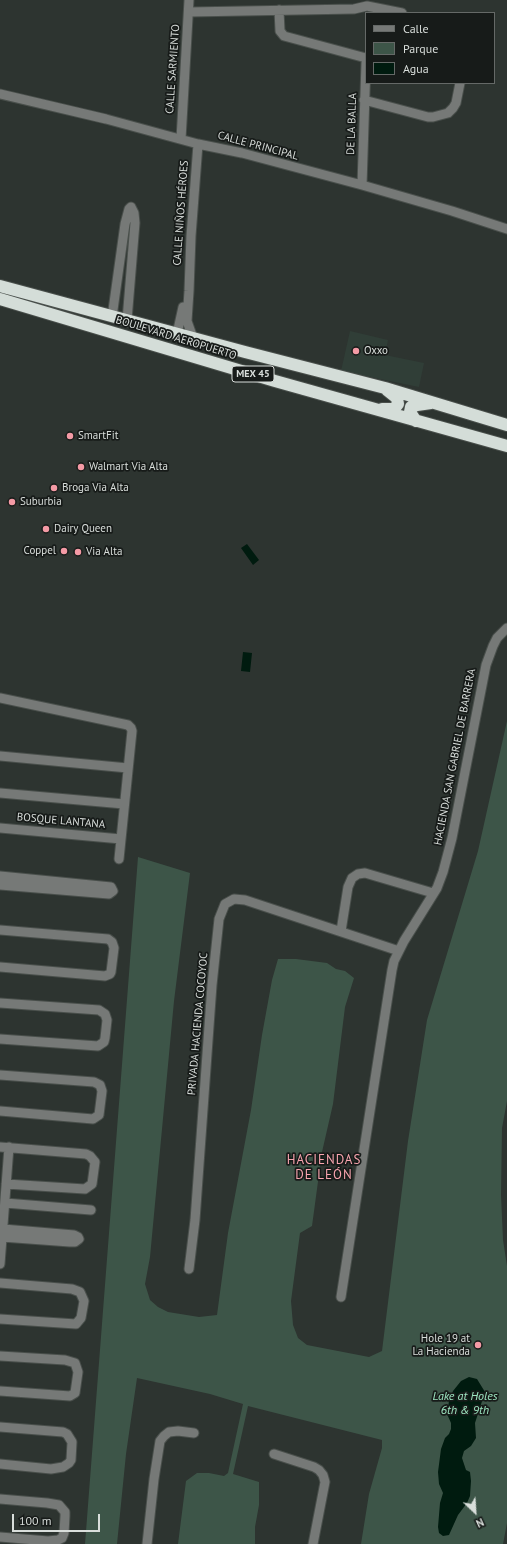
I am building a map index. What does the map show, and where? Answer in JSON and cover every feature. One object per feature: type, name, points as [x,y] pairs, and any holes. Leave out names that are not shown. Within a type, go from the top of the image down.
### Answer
[{"type":"highway","name":"BOULEVARD AEROPUERTO","points":[[0,286],[112,317],[385,388],[507,426]]},
{"type":"highway","name":"BOULEVARD AEROPUERTO","points":[[0,299],[371,408],[507,446]]},
{"type":"highway","points":[[371,408],[391,409],[397,407],[397,398],[385,388]]},
{"type":"highway","points":[[416,421],[411,415],[411,407],[417,404],[436,403]]},
{"type":"street","name":"CALLE SARMIENTO","points":[[181,139],[189,0]]},
{"type":"street","points":[[189,12],[354,9],[367,6],[397,12]]},
{"type":"street","points":[[279,10],[280,31],[284,36],[365,58]]},
{"type":"street","name":"DE LA BALLA","points":[[362,185],[365,82]]},
{"type":"street","points":[[364,100],[428,117],[439,116],[448,113],[456,103],[460,84]]},
{"type":"street","name":"CALLE PRINCIPAL","points":[[0,94],[106,119],[198,144],[242,153],[362,185],[507,229]]},
{"type":"street","name":"CALLE NIÑOS HÉROES","points":[[193,338],[187,325],[193,202],[198,144]]},
{"type":"street","points":[[112,317],[125,224],[128,209],[131,207],[134,213],[135,223],[127,320]]},
{"type":"street","name":"CALLE NIÑOS HÉROES","points":[[177,334],[189,283]]},
{"type":"street","name":"HACIENDA SAN GABRIEL DE BARRERA","points":[[341,1297],[392,970],[399,951],[410,930],[437,888],[443,872],[452,838],[486,665],[492,646],[497,638],[507,628]]},
{"type":"street","points":[[0,699],[128,725],[132,731],[119,859]]},
{"type":"street","points":[[0,756],[128,768]]},
{"type":"street","points":[[0,793],[124,804]]},
{"type":"street","name":"BOSQUE LANTANA","points":[[0,828],[121,839]]},
{"type":"street","points":[[341,931],[350,882],[352,878],[358,874],[365,873],[433,894]]},
{"type":"street","points":[[0,876],[111,887],[113,891],[109,894],[0,884]]},
{"type":"street","name":"PRIVADA HACIENDA COCOYOC","points":[[189,1269],[195,1220],[212,985],[219,919],[222,909],[228,901],[234,899],[245,900],[399,951]]},
{"type":"street","points":[[0,930],[108,939],[114,948],[111,972],[106,976],[0,967]]},
{"type":"street","points":[[0,1003],[95,1010],[103,1012],[107,1020],[104,1042],[98,1046],[0,1039]]},
{"type":"street","points":[[0,1074],[94,1082],[100,1085],[102,1091],[99,1115],[93,1119],[0,1111]]},
{"type":"street","points":[[0,1264],[6,1184],[5,1147],[86,1154],[93,1158],[95,1167],[92,1184],[85,1189],[6,1184]]},
{"type":"street","points":[[5,1203],[91,1210]]},
{"type":"street","points":[[3,1233],[74,1234],[79,1239],[75,1242],[70,1242],[3,1233]]},
{"type":"street","points":[[0,1283],[72,1289],[80,1292],[84,1301],[81,1318],[76,1324],[0,1319]]},
{"type":"street","points":[[0,1356],[65,1360],[75,1363],[78,1372],[76,1390],[70,1396],[0,1391]]},
{"type":"street","points":[[0,1427],[63,1432],[67,1434],[72,1442],[71,1460],[63,1467],[51,1469],[0,1464]]},
{"type":"street","points":[[147,1544],[160,1441],[169,1432],[178,1431],[194,1433]]},
{"type":"street","points":[[274,1454],[314,1467],[320,1470],[323,1475],[324,1482],[313,1544]]},
{"type":"street","points":[[0,1500],[47,1503],[58,1506],[65,1512],[65,1516],[64,1533],[62,1538],[58,1540],[48,1541],[0,1537]]},
{"type":"shaded area","points":[[350,331],[388,340],[385,355],[424,363],[419,387],[341,371]]},
{"type":"green space","points":[[507,721],[507,1101],[502,1128],[501,1195],[503,1240],[507,1266],[507,1523],[503,1544],[361,1544],[369,1494],[382,1448],[382,1440],[248,1406],[233,1474],[259,1482],[259,1505],[255,1527],[255,1544],[178,1544],[186,1481],[197,1473],[209,1473],[224,1476],[228,1473],[243,1404],[210,1394],[137,1378],[126,1454],[117,1544],[85,1544],[138,857],[190,873],[174,1001],[150,1257],[145,1284],[150,1300],[158,1307],[168,1312],[199,1317],[217,1315],[228,1233],[251,1110],[272,980],[278,959],[296,959],[327,963],[336,969],[345,971],[354,978],[345,1007],[333,1104],[322,1152],[312,1226],[300,1233],[291,1301],[293,1325],[298,1338],[307,1345],[369,1357],[382,1351],[408,1141],[427,1020],[478,851]]},
{"type":"water","points":[[247,544],[259,560],[253,565],[241,548]]},
{"type":"water","points":[[243,652],[252,653],[250,672],[241,671]]},
{"type":"water","name":"Lake at Holes 6th & 9th","points":[[469,1377],[477,1379],[485,1392],[475,1423],[476,1438],[471,1446],[464,1451],[462,1458],[466,1470],[470,1472],[470,1496],[467,1503],[458,1515],[449,1535],[443,1536],[439,1533],[438,1527],[440,1503],[443,1493],[439,1484],[438,1472],[441,1449],[445,1438],[451,1429],[451,1423],[447,1414],[449,1401],[453,1391],[461,1381]]},
{"type":"place","name":"Oxxo","points":[[356,351]]},
{"type":"place","name":"SmartFit","points":[[70,436]]},
{"type":"place","name":"Walmart Via Alta","points":[[81,467]]},
{"type":"place","name":"Broga Via Alta","points":[[54,488]]},
{"type":"place","name":"Suburbia","points":[[12,502]]},
{"type":"place","name":"Dairy Queen","points":[[46,529]]},
{"type":"place","name":"Coppel","points":[[64,551]]},
{"type":"place","name":"Via Alta","points":[[78,552]]},
{"type":"place","name":"Hole 19 at La Hacienda","points":[[478,1345]]},
{"type":"district","name":"HACIENDAS DE LEÓN","points":[[324,1168]]}]
